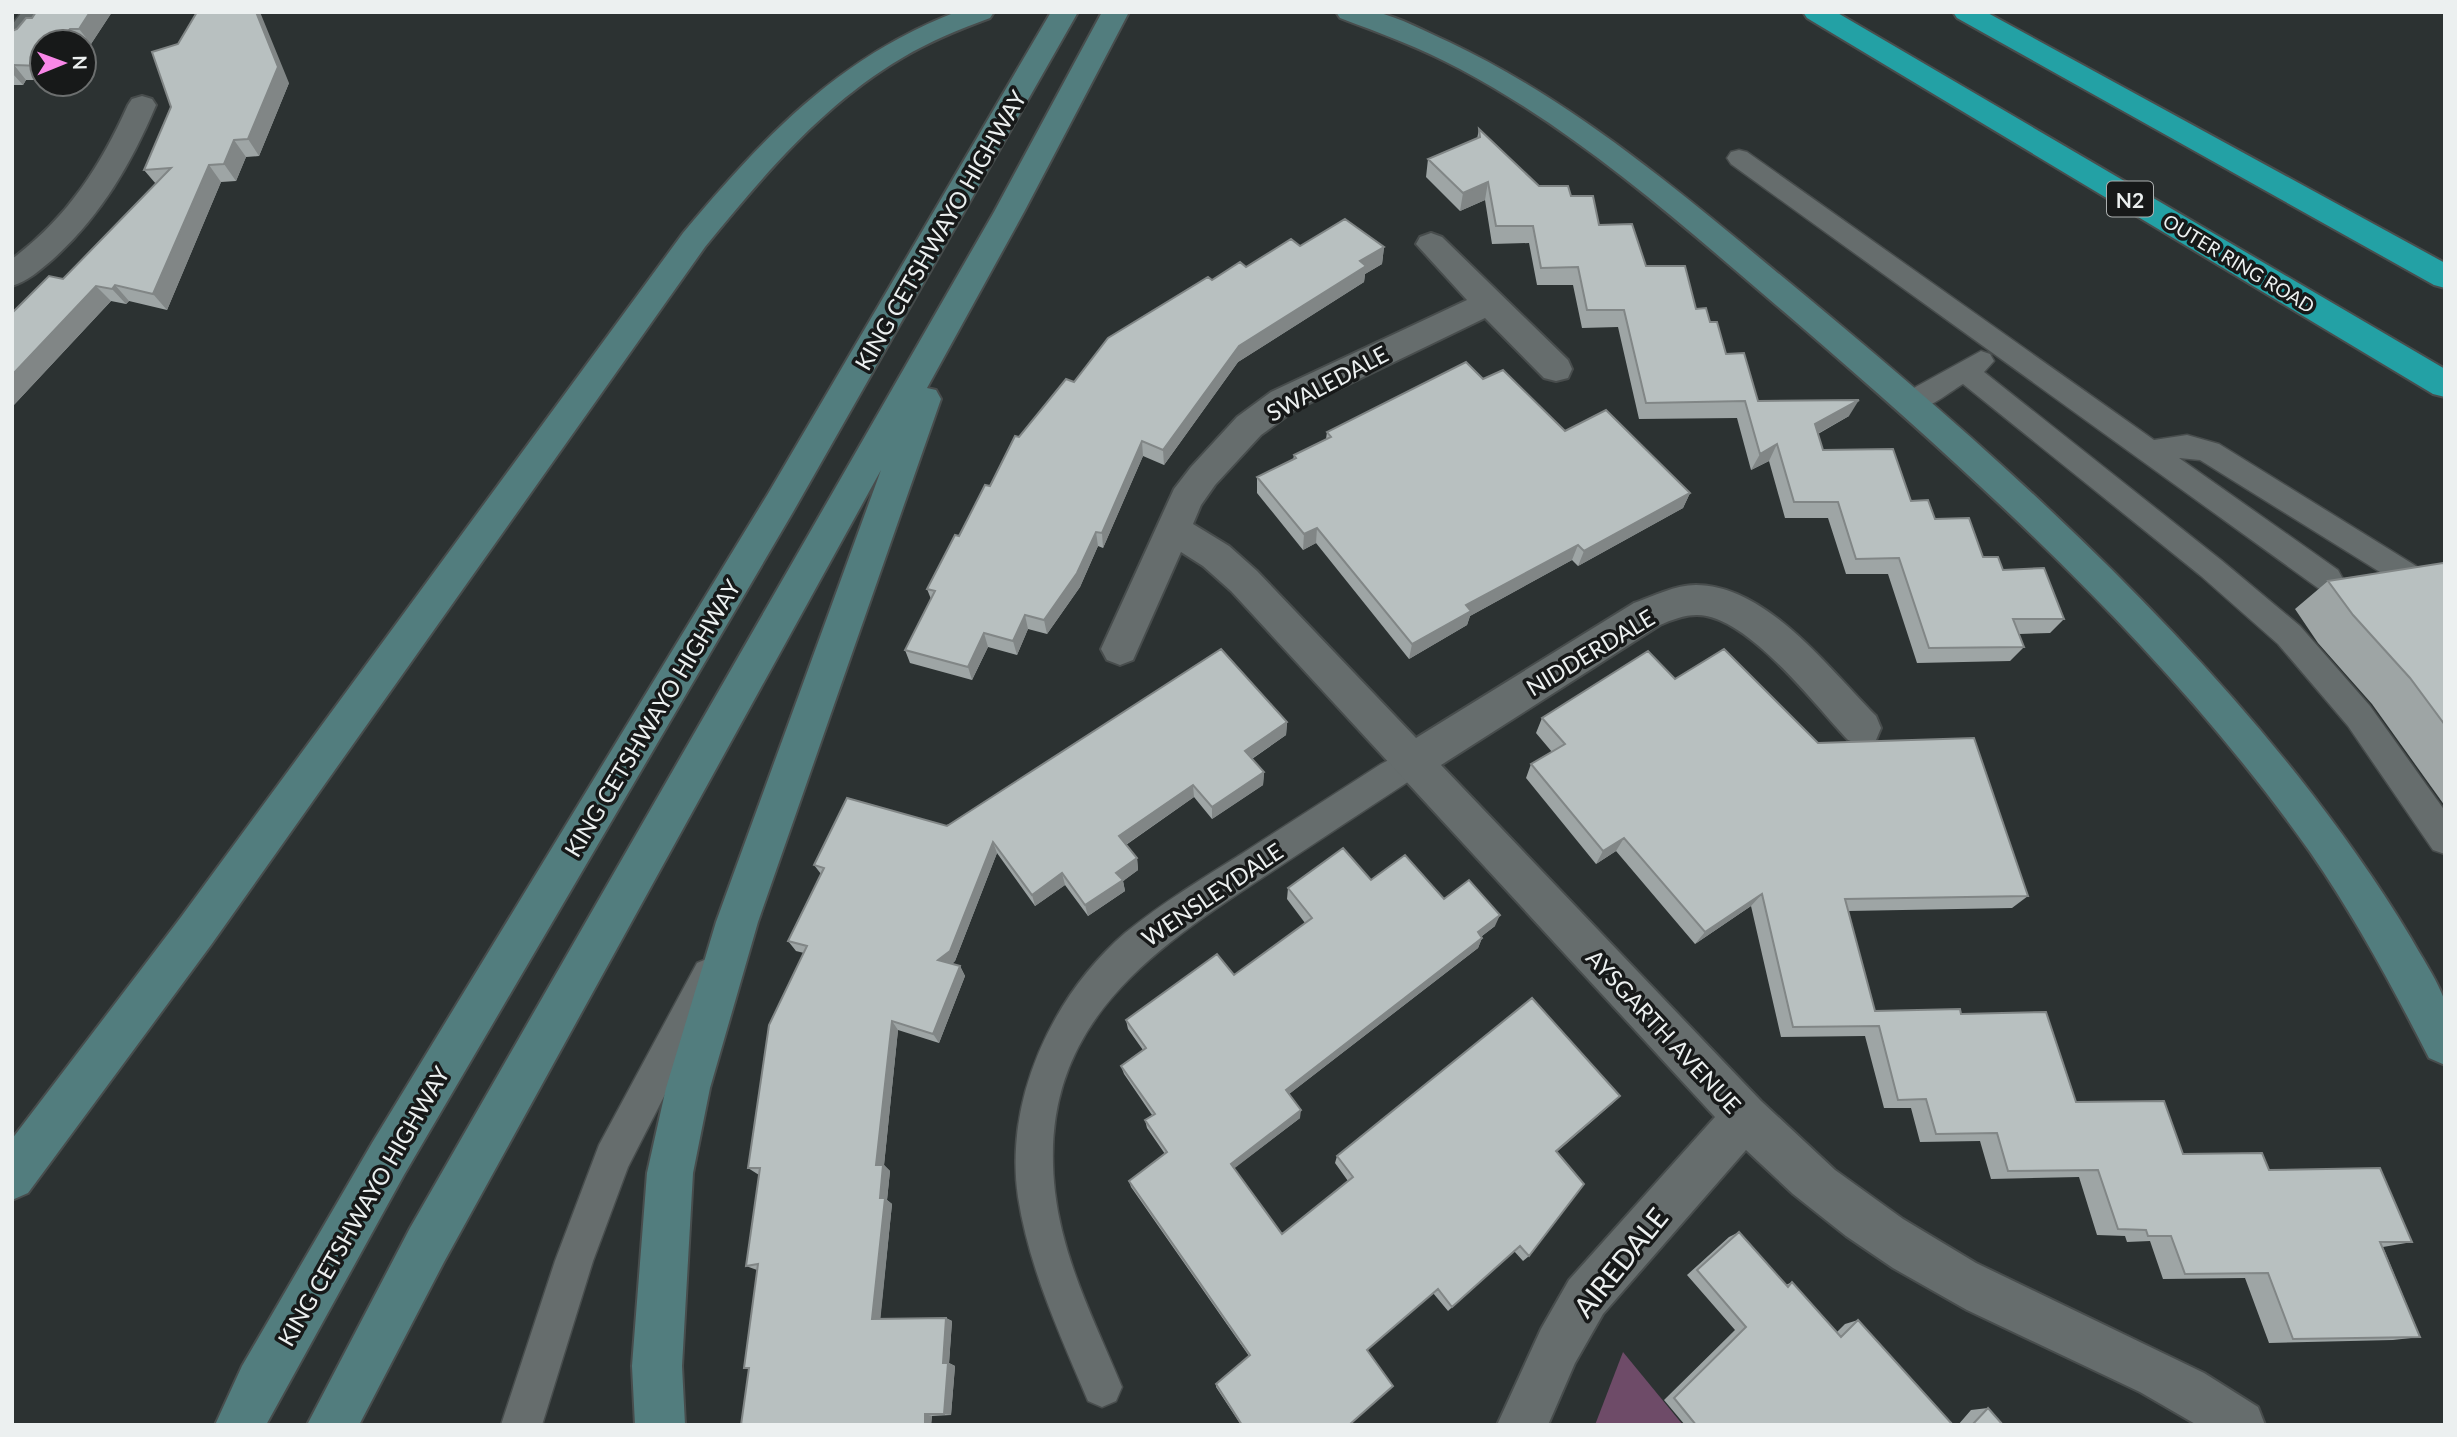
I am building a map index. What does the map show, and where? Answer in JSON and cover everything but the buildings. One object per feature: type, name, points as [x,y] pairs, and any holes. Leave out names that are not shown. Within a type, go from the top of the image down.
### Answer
[{"type":"highway","name":"OUTER RING ROAD","points":[[1816,12],[2445,385]]},
{"type":"highway","points":[[1966,12],[2445,277]]},
{"type":"main road","points":[[12,1177],[204,920],[694,240],[755,165],[801,118],[847,80],[937,27],[981,12]]},
{"type":"main road","points":[[1349,12],[1438,46],[1556,112],[1653,185],[1911,402],[2045,523],[2118,596],[2224,712],[2332,850],[2412,979],[2445,1042]]},
{"type":"main road","name":"KING CETSHWAYO HIGHWAY","points":[[240,1425],[260,1384],[388,1159],[781,502],[1060,22]]},
{"type":"main road","points":[[332,1425],[427,1245],[586,959],[958,301],[1112,22]]},
{"type":"main road","points":[[660,1425],[657,1366],[670,1173],[688,1088],[737,922],[958,301]]},
{"type":"street","points":[[12,275],[46,248],[101,189],[120,157],[142,105]]},
{"type":"street","points":[[1431,244],[1556,369]]},
{"type":"street","name":"SWALEDALE","points":[[1120,649],[1186,499],[1203,476],[1250,426],[1283,401],[1489,303]]},
{"type":"street","name":"AYSGARTH AVENUE","points":[[1172,529],[1216,556],[1244,581],[1745,1117],[1819,1186],[1875,1227],[1929,1261],[2006,1304],[2158,1376],[2240,1425]]},
{"type":"street","name":"NIDDERDALE","points":[[1412,762],[1647,614],[1673,604],[1697,600],[1728,606],[1763,625],[1862,728]]},
{"type":"street","name":"AIREDALE","points":[[1522,1425],[1558,1346],[1586,1297],[1745,1117]]},
{"type":"lane","points":[[13,39],[33,12]]},
{"type":"lane","points":[[1739,158],[2328,579]]},
{"type":"lane","points":[[1911,402],[2003,347]]},
{"type":"lane","points":[[1964,371],[2211,568],[2289,635],[2359,716],[2445,839]]},
{"type":"lane","points":[[2046,436],[2090,409]]},
{"type":"lane","points":[[2148,451],[2187,446],[2209,452],[2406,574]]},
{"type":"lane","name":"WENSLEYDALE","points":[[1102,1387],[1053,1269],[1040,1214],[1034,1166],[1035,1121],[1064,1034],[1091,991],[1128,951],[1169,919],[1412,762]]},
{"type":"lane","points":[[521,1425],[574,1261],[612,1158],[737,922]]},
{"type":"shaded area","points":[[1623,1352],[1683,1425],[1595,1425]]}]
